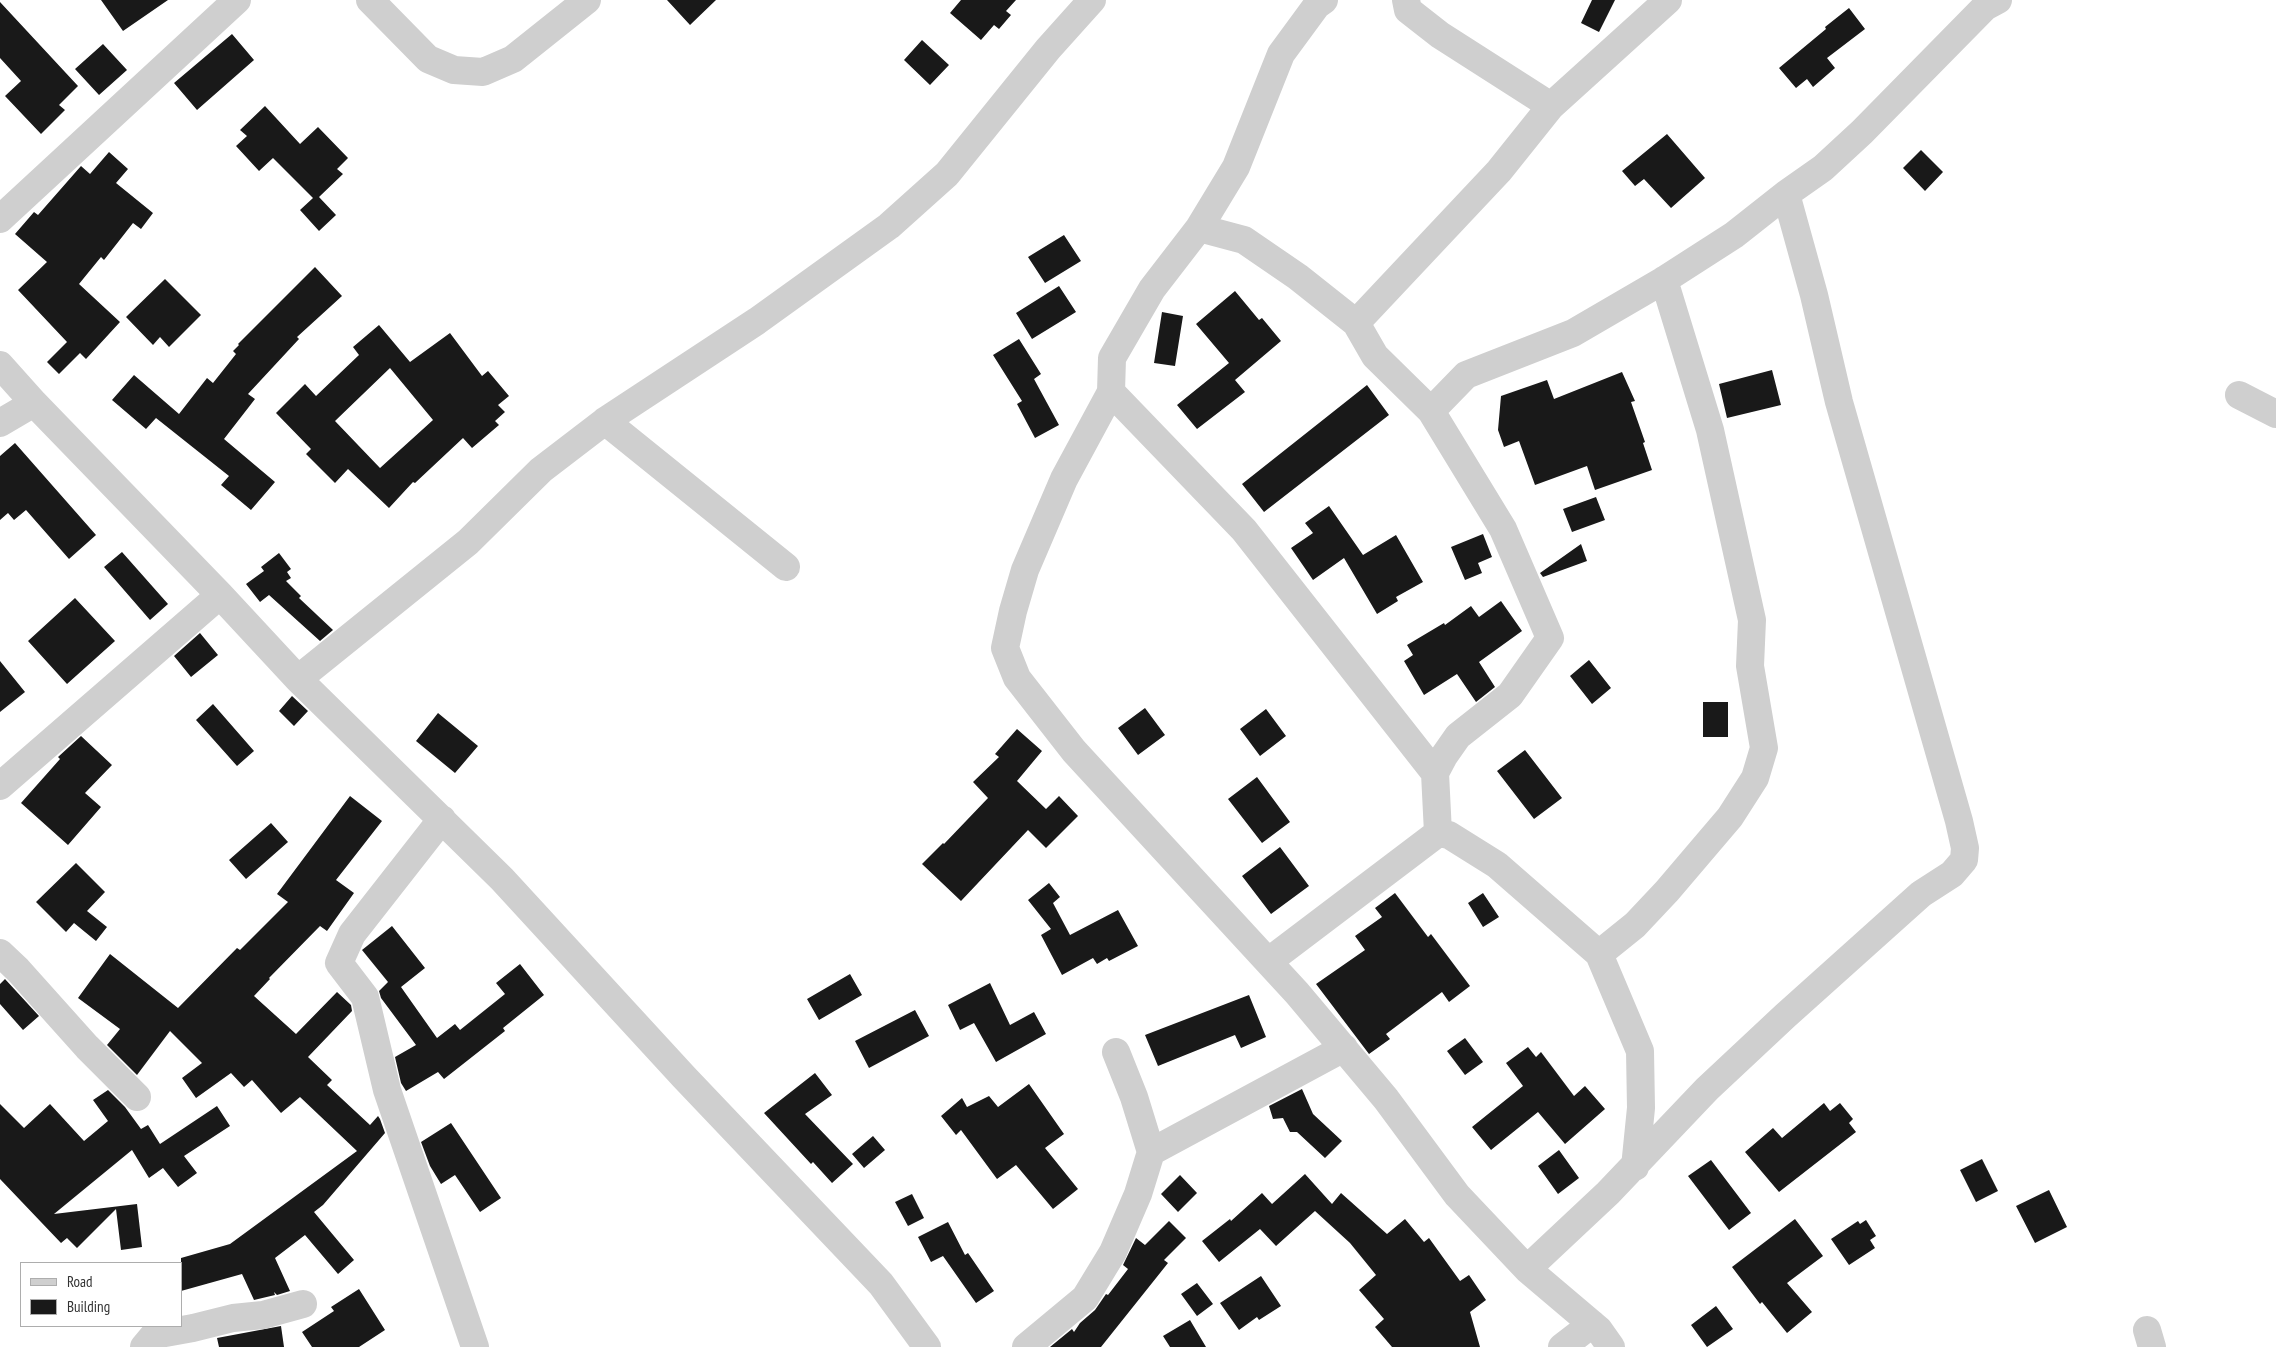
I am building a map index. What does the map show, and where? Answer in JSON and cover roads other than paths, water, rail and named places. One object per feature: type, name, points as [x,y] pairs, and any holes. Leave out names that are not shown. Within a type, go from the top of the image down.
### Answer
[{"type":"street","points":[[0,219],[237,0]]},
{"type":"street","points":[[370,0],[428,59],[454,70],[483,72],[513,59],[587,0]]},
{"type":"street","points":[[298,679],[468,542],[541,470],[605,421],[757,321],[889,226],[947,174],[1048,49],[1092,0]]},
{"type":"street","points":[[1324,0],[1317,5],[1281,54],[1236,167],[1199,228],[1152,289],[1112,358],[1111,392],[1064,479],[1025,570],[1005,648],[1017,678],[1074,751],[1270,962],[1386,1099],[1457,1195],[1527,1268],[1592,1324],[1611,1347]]},
{"type":"street","points":[[1406,0],[1408,10],[1417,18],[1551,106]]},
{"type":"street","points":[[1356,323],[1499,171],[1551,106],[1668,0]]},
{"type":"street","points":[[1431,411],[1466,376],[1573,333],[1664,280],[1734,236],[1829,162],[1862,132],[1985,7],[1998,0]]},
{"type":"street","points":[[1527,1268],[1635,1167],[1707,1089],[1784,1016],[1921,894],[1952,874],[1964,860],[1965,848],[1959,821],[1839,402],[1814,295],[1786,194]]},
{"type":"street","points":[[1199,228],[1244,240],[1298,277],[1356,323],[1375,356],[1431,411],[1503,529],[1550,638],[1510,695],[1458,736],[1435,773],[1438,833]]},
{"type":"street","points":[[1599,954],[1635,925],[1730,817],[1755,778],[1764,748],[1750,666],[1752,620],[1710,430],[1664,280]]},
{"type":"street","points":[[0,364],[34,403],[220,594],[298,679],[502,878],[684,1077],[882,1284],[927,1347]]},
{"type":"street","points":[[1111,392],[1244,530],[1435,773]]},
{"type":"street","points":[[2239,395],[2276,414]]},
{"type":"street","points":[[0,423],[34,403]]},
{"type":"street","points":[[605,421],[786,567]]},
{"type":"street","points":[[0,786],[220,594]]},
{"type":"street","points":[[442,819],[352,934],[340,962],[365,997],[387,1090],[475,1347]]},
{"type":"street","points":[[1270,962],[1438,833],[1449,834],[1497,865],[1599,954],[1640,1051],[1641,1108],[1635,1167]]},
{"type":"street","points":[[0,953],[18,970],[87,1047],[137,1097]]},
{"type":"street","points":[[1151,1152],[1344,1048]]},
{"type":"street","points":[[1026,1347],[1085,1298],[1113,1252],[1138,1194],[1151,1152],[1134,1097],[1116,1052]]},
{"type":"street","points":[[144,1347],[154,1335],[233,1318],[264,1315],[302,1304]]},
{"type":"street","points":[[1562,1347],[1592,1324]]}]
